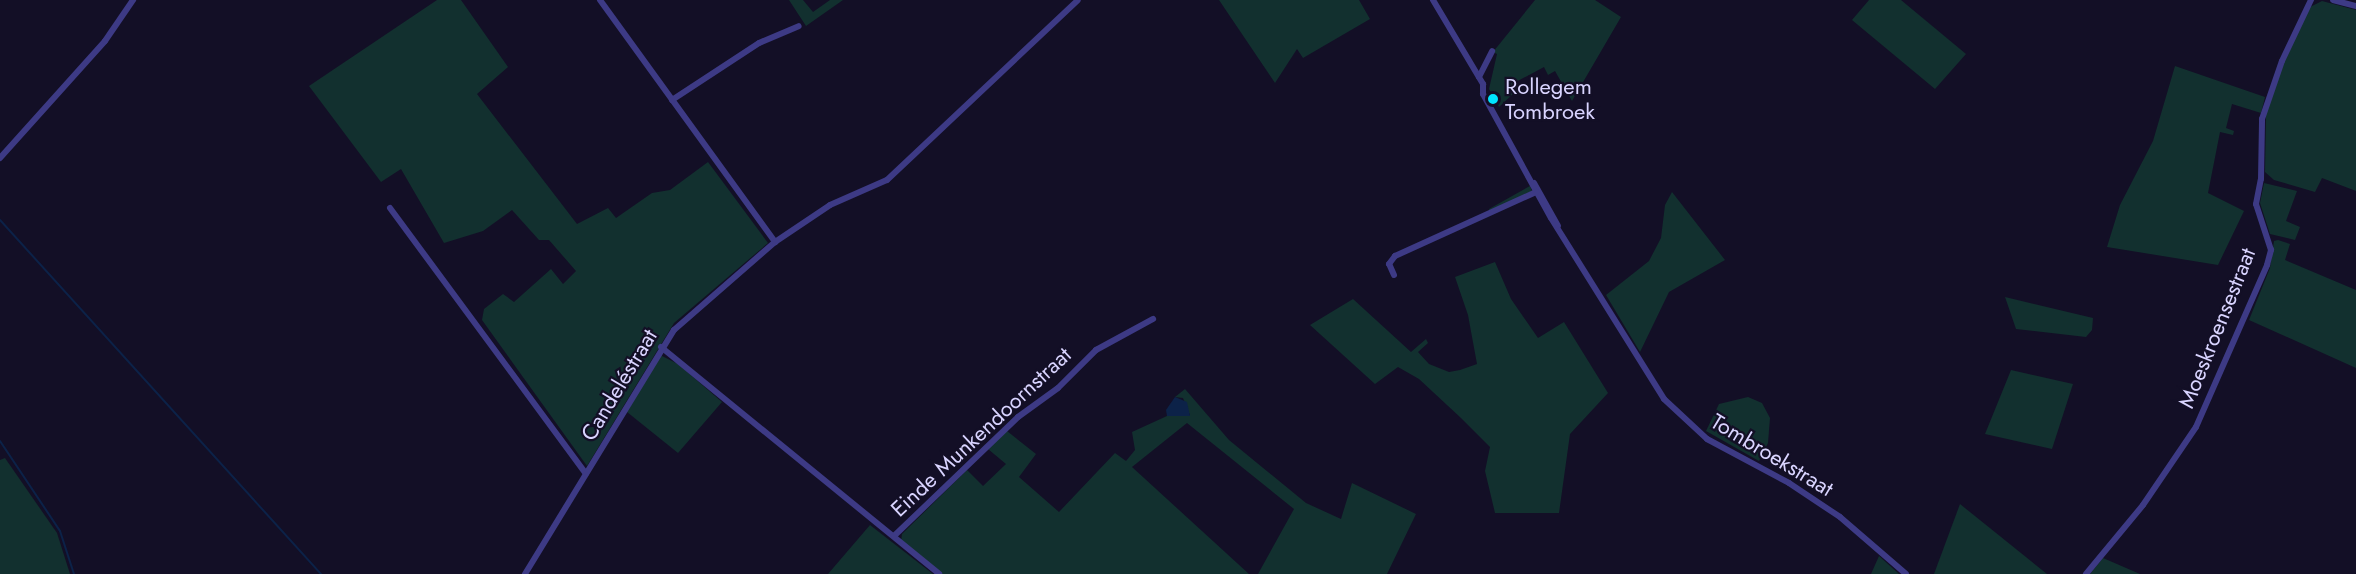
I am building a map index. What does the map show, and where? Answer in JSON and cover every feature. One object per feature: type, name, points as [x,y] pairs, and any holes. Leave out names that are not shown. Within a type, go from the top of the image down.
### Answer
[{"type":"street","points":[[0,158],[105,41],[133,0]]},
{"type":"street","points":[[600,0],[776,242]]},
{"type":"street","name":"Candeléstraat","points":[[525,574],[661,348],[679,325],[776,242],[830,205],[887,180],[1078,0]]},
{"type":"street","name":"Tombroekstraat","points":[[1433,0],[1473,73],[1479,77],[1483,94],[1532,181],[1556,216],[1559,230]]},
{"type":"street","name":"Moeskroensestraat","points":[[2086,574],[2143,505],[2196,427],[2267,265],[2271,250],[2256,204],[2261,179],[2262,119],[2282,61],[2311,0]]},
{"type":"street","points":[[2333,0],[2356,5]]},
{"type":"street","points":[[672,99],[753,47],[799,26]]},
{"type":"street","points":[[1479,77],[1492,51]]},
{"type":"street","name":"Tombroekstraat","points":[[1532,181],[1536,192],[1651,382],[1680,417],[1719,447],[1831,510],[1906,574]]},
{"type":"street","points":[[1394,275],[1389,264],[1395,256],[1536,192]]},
{"type":"street","points":[[390,208],[586,474]]},
{"type":"street","name":"Einde Munkendoornstraat","points":[[894,536],[1018,417],[1058,388],[1096,350],[1154,319]]},
{"type":"street","name":"Einde Munkendoornstraat","points":[[661,348],[939,574]]},
{"type":"green space","points":[[437,0],[461,0],[508,67],[477,94],[577,224],[608,208],[616,218],[652,193],[670,190],[708,162],[768,243],[674,323],[587,466],[482,320],[484,309],[503,294],[514,302],[551,269],[563,284],[576,271],[549,240],[539,240],[512,210],[483,231],[444,243],[401,169],[381,182],[309,86]]},
{"type":"green space","points":[[789,0],[803,0],[813,12],[830,0],[843,0],[806,26]]},
{"type":"green space","points":[[1219,0],[1359,0],[1370,19],[1303,58],[1297,49],[1275,83]]},
{"type":"green space","points":[[1535,0],[1595,0],[1621,17],[1572,101],[1555,71],[1548,75],[1544,67],[1512,84],[1515,92],[1499,107],[1489,89],[1497,54],[1493,52]]},
{"type":"green space","points":[[1869,0],[1901,0],[1966,54],[1935,89],[1852,20]]},
{"type":"green space","points":[[2322,1],[2356,10],[2356,191],[2322,178],[2315,192],[2274,180],[2265,172],[2266,114],[2282,65],[2310,7]]},
{"type":"green space","points":[[2175,66],[2265,97],[2261,113],[2232,104],[2226,128],[2234,131],[2233,135],[2220,132],[2208,193],[2244,211],[2218,265],[2107,247],[2120,205],[2153,141]]},
{"type":"green space","points":[[2264,183],[2297,191],[2286,221],[2300,227],[2295,240],[2270,234],[2260,203]]},
{"type":"green space","points":[[1530,186],[1532,191],[1489,213],[1489,209]]},
{"type":"green space","points":[[1672,192],[1725,260],[1669,292],[1640,352],[1606,295],[1649,261],[1661,238],[1665,205]]},
{"type":"green space","points":[[2274,241],[2290,244],[2285,260],[2356,290],[2356,368],[2249,320],[2270,268]]},
{"type":"green space","points":[[1495,262],[1511,299],[1538,338],[1564,322],[1608,393],[1570,434],[1559,513],[1495,513],[1485,471],[1490,447],[1419,379],[1398,367],[1375,384],[1310,325],[1353,299],[1411,352],[1426,339],[1428,343],[1418,352],[1429,364],[1449,372],[1460,370],[1477,364],[1468,315],[1455,277]]},
{"type":"green space","points":[[2005,297],[2093,318],[2092,330],[2086,337],[2016,329]]},
{"type":"green space","points":[[660,355],[678,364],[722,402],[678,453],[627,412]]},
{"type":"green space","points":[[2011,370],[2073,384],[2052,449],[1985,434]]},
{"type":"green space","points":[[1185,389],[1229,440],[1306,503],[1341,519],[1352,483],[1416,514],[1387,574],[1258,574],[1294,509],[1187,423],[1132,467],[1249,574],[941,574],[901,541],[902,534],[967,470],[983,486],[1006,464],[988,449],[1007,431],[1036,454],[1019,477],[1059,512],[1115,453],[1126,461],[1135,450],[1132,432],[1167,416],[1190,415],[1183,398],[1175,397]]},
{"type":"green space","points":[[1748,397],[1762,403],[1770,418],[1768,443],[1759,461],[1706,431],[1719,404]]},
{"type":"green space","points":[[5,458],[57,533],[70,574],[0,574],[0,460]]},
{"type":"green space","points":[[1960,504],[2047,574],[1934,574]]},
{"type":"green space","points":[[870,525],[933,574],[828,574]]},
{"type":"green space","points":[[1879,556],[1899,574],[1871,574]]},
{"type":"green space","points":[[2103,558],[2140,574],[2090,574]]},
{"type":"water","points":[[1175,397],[1187,402],[1190,416],[1167,416],[1166,410]]},
{"type":"waterway","points":[[0,220],[321,574]]},
{"type":"waterway","points":[[0,441],[60,531],[74,574]]},
{"type":"place","name":"Rollegem Tombroek","points":[[1493,99]]}]
